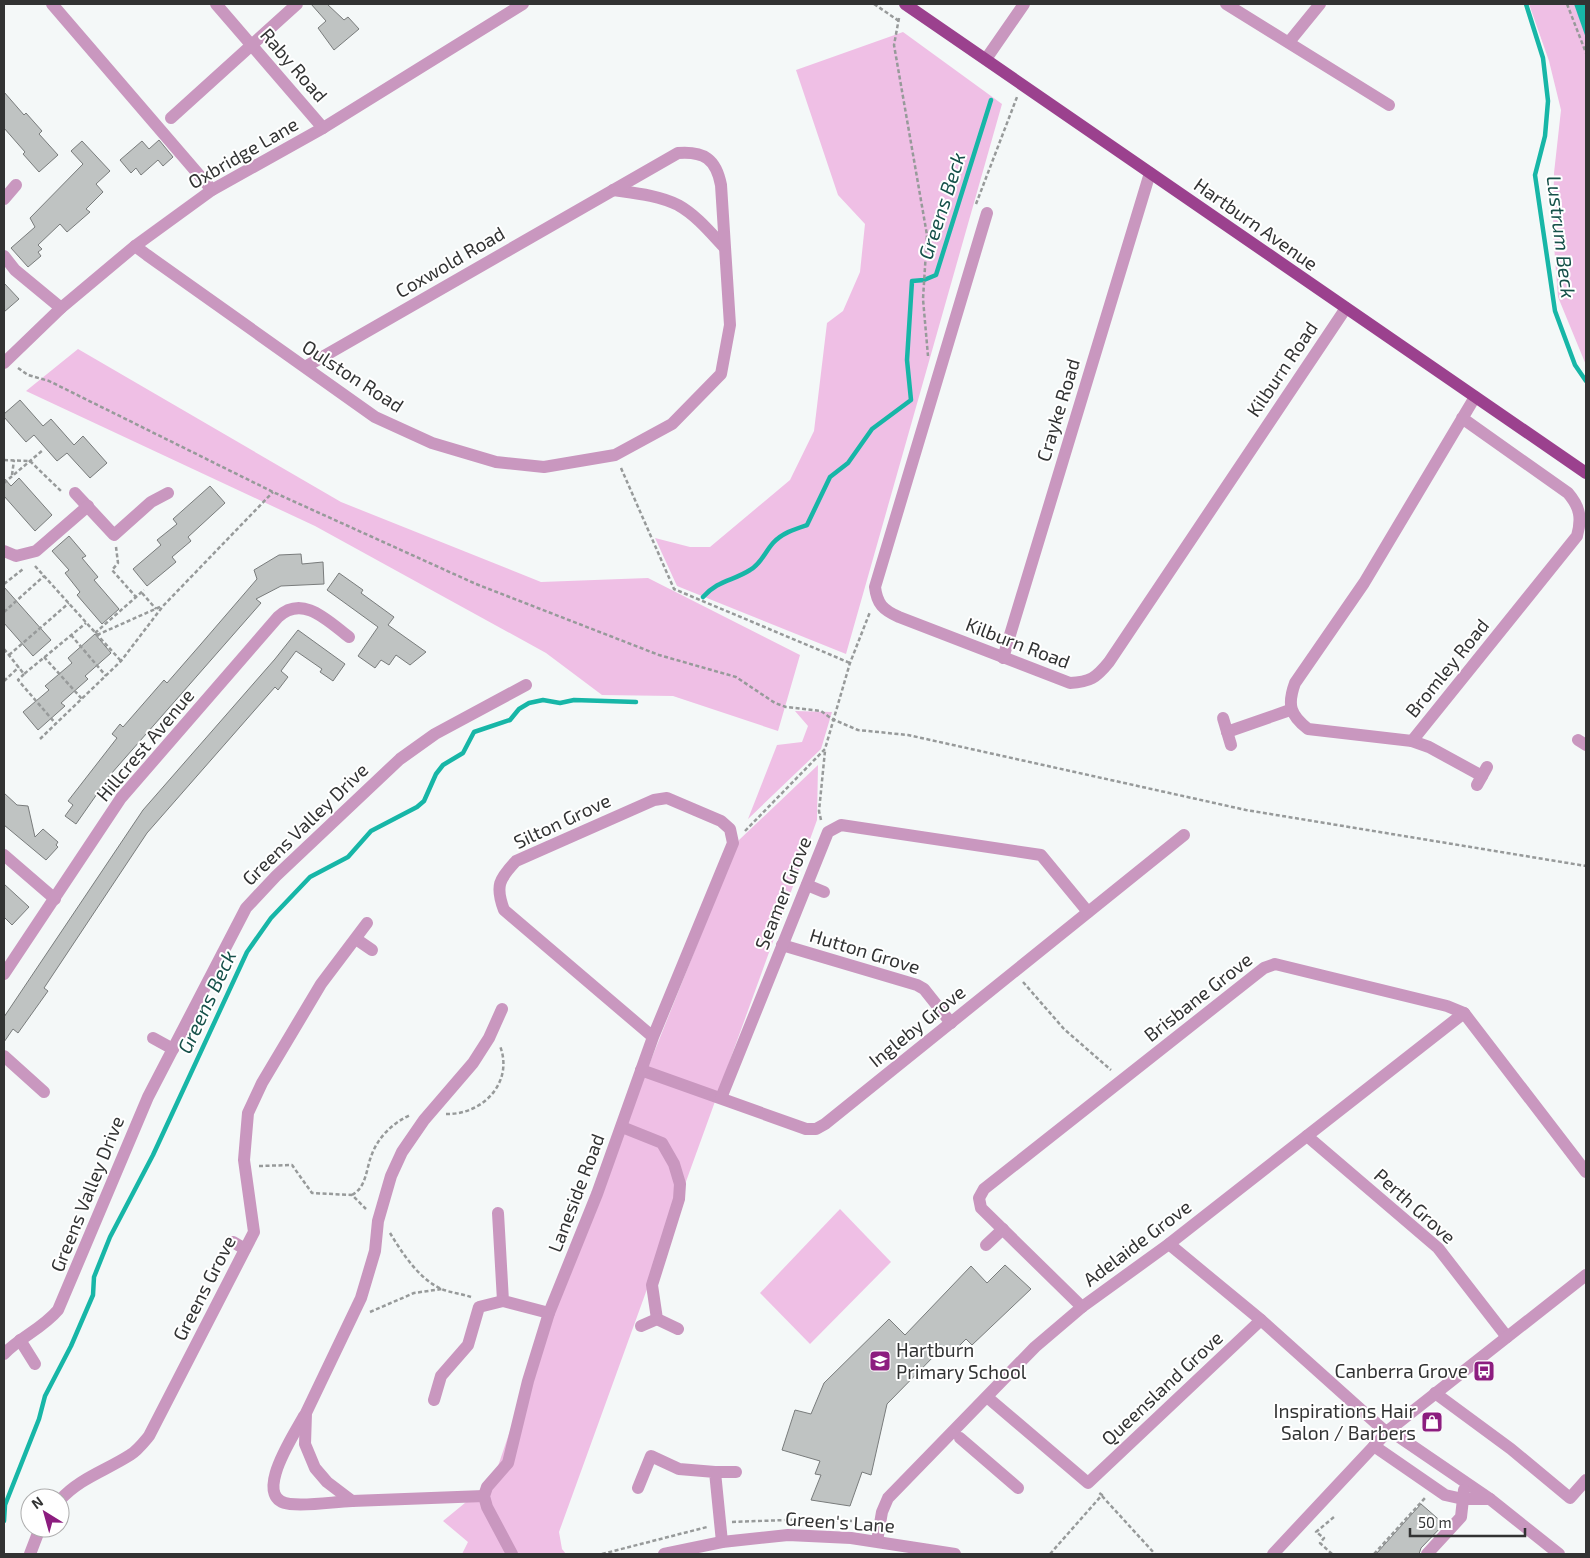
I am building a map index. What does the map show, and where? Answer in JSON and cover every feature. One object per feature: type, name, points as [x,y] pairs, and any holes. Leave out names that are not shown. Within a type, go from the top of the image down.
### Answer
[{"type":"main road","name":"Hartburn Avenue","points":[[906,4],[1586,473]]},
{"type":"street","points":[[52,4],[212,190]]},
{"type":"street","name":"Raby Road","points":[[216,4],[323,128]]},
{"type":"street","points":[[171,118],[297,4]]},
{"type":"street","name":"Oxbridge Lane","points":[[4,363],[61,308],[135,246],[212,190],[323,128],[519,4]]},
{"type":"street","points":[[986,59],[1024,4]]},
{"type":"street","points":[[1226,4],[1388,105]]},
{"type":"street","points":[[1289,42],[1320,4]]},
{"type":"street","name":"Coxwold Road","points":[[305,368],[678,153],[692,152],[706,157],[718,169],[722,185],[724,246]]},
{"type":"street","name":"Crayke Road","points":[[1003,658],[1150,173]]},
{"type":"street","points":[[4,199],[16,185]]},
{"type":"street","points":[[613,190],[655,197],[676,204],[692,215],[724,246]]},
{"type":"street","points":[[876,597],[874,586],[976,226],[986,213]]},
{"type":"street","name":"Oulston Road","points":[[135,246],[375,417],[432,443],[496,462],[544,467],[615,455],[672,424],[721,374],[730,325],[724,246]]},
{"type":"street","points":[[4,256],[15,270],[61,308]]},
{"type":"street","name":"Kilburn Road","points":[[876,597],[879,604],[887,612],[1070,684],[1087,682],[1100,674],[1346,308]]},
{"type":"street","points":[[1227,732],[1290,710],[1290,697],[1295,683],[1364,583],[1475,397]]},
{"type":"street","name":"Bromley Road","points":[[1290,710],[1297,721],[1308,729],[1412,741],[1577,536],[1581,523],[1580,512],[1576,502],[1568,493],[1462,418]]},
{"type":"street","points":[[69,493],[88,506],[114,535],[151,502],[168,493]]},
{"type":"street","points":[[4,552],[30,558],[88,506]]},
{"type":"street","name":"Hillcrest Avenue","points":[[4,974],[125,794],[283,612],[298,607],[310,609],[350,637]]},
{"type":"street","name":"Greens Valley Drive","points":[[4,1354],[20,1340],[48,1322],[62,1303],[148,1097],[246,908],[276,876],[400,759],[435,734],[526,685]]},
{"type":"street","points":[[1223,718],[1231,745]]},
{"type":"street","points":[[1412,741],[1429,747],[1482,776]]},
{"type":"street","name":"Silton Grove","points":[[653,1037],[504,910],[498,895],[501,877],[516,861],[654,800],[666,798],[722,821],[730,828],[733,842]]},
{"type":"street","name":"Seamer Grove","points":[[721,1098],[828,832],[840,825],[1041,855],[1088,912]]},
{"type":"street","name":"Ingleby Grove","points":[[641,1070],[806,1129],[816,1129],[825,1124],[1184,835]]},
{"type":"street","name":"Laneside Road","points":[[484,1496],[487,1487],[508,1463],[528,1381],[549,1313],[622,1127],[653,1037],[733,842]]},
{"type":"street","points":[[4,855],[54,899]]},
{"type":"street","points":[[806,885],[824,892]]},
{"type":"street","name":"Greens Grove","points":[[70,1491],[93,1473],[132,1455],[149,1436],[254,1232],[244,1160],[248,1113],[262,1083],[321,984],[367,923]]},
{"type":"street","points":[[356,939],[372,950]]},
{"type":"street","name":"Hutton Grove","points":[[782,945],[917,985],[924,989],[951,1022]]},
{"type":"street","name":"Brisbane Grove","points":[[1082,1307],[981,1208],[979,1198],[984,1189],[1264,968],[1275,964],[1446,1006],[1464,1013]]},
{"type":"street","points":[[502,1009],[489,1038],[473,1063],[424,1120],[402,1152],[391,1176],[378,1221],[375,1252],[361,1298],[306,1413],[274,1473],[272,1487],[278,1497],[288,1504],[484,1496],[487,1507],[512,1554]]},
{"type":"street","points":[[1464,1013],[1586,1172]]},
{"type":"street","name":"Adelaide Grove","points":[[877,1541],[882,1512],[888,1498],[1035,1347],[1082,1307],[1169,1244],[1464,1013]]},
{"type":"street","points":[[153,1038],[173,1049]]},
{"type":"street","points":[[4,1056],[44,1092]]},
{"type":"street","points":[[622,1127],[662,1143],[674,1164],[680,1184],[679,1200],[652,1285],[657,1319]]},
{"type":"street","name":"Perth Grove","points":[[1307,1136],[1438,1248],[1507,1336]]},
{"type":"street","points":[[497,1302],[498,1213]]},
{"type":"street","points":[[986,1245],[1003,1229]]},
{"type":"street","points":[[233,1242],[245,1249]]},
{"type":"street","points":[[1169,1244],[1261,1320],[1388,1432],[1490,1499],[1559,1554]]},
{"type":"street","points":[[1273,1554],[1388,1432],[1586,1275]]},
{"type":"street","points":[[434,1400],[440,1376],[468,1345],[479,1308],[497,1302],[549,1313]]},
{"type":"street","points":[[640,1326],[657,1319],[678,1329]]},
{"type":"street","name":"Queensland Grove","points":[[1088,1484],[1261,1320]]},
{"type":"street","points":[[20,1340],[35,1364]]},
{"type":"street","points":[[1435,1393],[1511,1448],[1570,1498],[1586,1480]]},
{"type":"street","points":[[986,1397],[1088,1484]]},
{"type":"street","points":[[306,1413],[306,1444],[315,1468],[327,1482],[352,1501]]},
{"type":"street","points":[[960,1438],[1018,1488]]},
{"type":"street","points":[[1374,1446],[1445,1494],[1462,1499],[1490,1499]]},
{"type":"street","points":[[638,1488],[651,1456],[679,1469],[736,1472]]},
{"type":"street","points":[[1413,1472],[1426,1456]]},
{"type":"street","points":[[715,1472],[722,1542]]},
{"type":"street","points":[[1428,1554],[1461,1517],[1465,1483]]},
{"type":"street","name":"Green's Lane","points":[[664,1554],[722,1542],[788,1535],[851,1538],[955,1554]]},
{"type":"street","points":[[30,1554],[36,1538]]},
{"type":"path","points":[[874,4],[899,21],[894,45],[927,235],[923,299],[929,365]]},
{"type":"path","points":[[1567,4],[1586,53]]},
{"type":"path","points":[[976,226],[976,206],[1022,84]]},
{"type":"path","points":[[28,375],[49,380],[273,492],[476,584],[659,655],[736,677],[775,703],[786,707],[821,711],[832,719],[858,730],[908,735],[1246,810],[1586,866]]},
{"type":"path","points":[[4,483],[43,450]]},
{"type":"path","points":[[615,455],[674,589],[850,663]]},
{"type":"path","points":[[4,460],[30,461],[69,493]]},
{"type":"path","points":[[12,476],[14,460]]},
{"type":"path","points":[[40,740],[121,661],[163,606],[273,492]]},
{"type":"path","points":[[114,535],[118,563],[112,570],[136,597]]},
{"type":"path","points":[[4,584],[30,558],[121,661]]},
{"type":"path","points":[[4,612],[44,576]]},
{"type":"path","points":[[96,634],[143,591],[156,609]]},
{"type":"path","points":[[828,832],[822,824],[819,811],[825,749],[832,719],[850,663],[876,597]]},
{"type":"path","points":[[8,655],[68,603]]},
{"type":"path","points":[[96,634],[163,606]]},
{"type":"path","points":[[56,724],[18,680],[86,623]]},
{"type":"path","points":[[71,635],[106,676]]},
{"type":"path","points":[[4,649],[24,674]]},
{"type":"path","points":[[44,657],[82,699]]},
{"type":"path","points":[[4,681],[19,667]]},
{"type":"path","points":[[733,842],[825,749]]},
{"type":"path","points":[[1015,971],[1064,1029],[1122,1080]]},
{"type":"path","points":[[439,1114],[466,1112],[489,1098],[498,1087],[503,1076],[503,1064],[502,1052],[497,1039]]},
{"type":"path","points":[[352,1196],[362,1187],[378,1140],[393,1125],[414,1113]]},
{"type":"path","points":[[259,1173],[258,1166],[292,1165],[312,1192],[352,1196],[364,1206],[371,1217],[386,1226],[406,1258],[442,1289]]},
{"type":"path","points":[[354,1313],[362,1316],[390,1302],[414,1294],[442,1289],[497,1302]]},
{"type":"path","points":[[1088,1484],[1102,1495],[1155,1554]]},
{"type":"path","points":[[1374,1554],[1434,1487]]},
{"type":"path","points":[[1050,1554],[1102,1495]]},
{"type":"path","points":[[1332,1554],[1320,1543],[1324,1538],[1316,1532],[1334,1517]]},
{"type":"shaded area","points":[[1529,4],[1586,4],[1586,365],[1558,297],[1553,232],[1554,173],[1561,110],[1549,61]]},
{"type":"shaded area","points":[[1574,4],[1586,4],[1586,38]]},
{"type":"shaded area","points":[[903,32],[1002,104],[846,654],[677,586],[655,538],[690,547],[710,547],[790,480],[814,431],[827,323],[843,311],[860,272],[865,224],[838,195],[796,70]]},
{"type":"shaded area","points":[[78,349],[341,502],[541,582],[648,578],[800,655],[778,731],[673,696],[602,695],[546,653],[315,526],[26,391]]},
{"type":"shaded area","points":[[795,711],[832,712],[821,749],[748,819],[777,745],[802,742],[808,726]]},
{"type":"shaded area","points":[[818,765],[817,820],[559,1532],[562,1549],[566,1554],[462,1554],[468,1542],[443,1521],[499,1475],[496,1472],[551,1310],[739,840]]},
{"type":"shaded area","points":[[840,1209],[891,1262],[810,1344],[760,1293]]},
{"type":"building","points":[[311,4],[327,4],[344,20],[348,17],[359,29],[334,50],[318,28],[326,21]]},
{"type":"building","points":[[4,92],[24,115],[26,113],[42,131],[39,134],[58,155],[39,172],[4,128]]},
{"type":"building","points":[[159,140],[173,157],[163,166],[158,160],[141,175],[136,168],[131,173],[120,160],[142,141],[149,149]]},
{"type":"building","points":[[82,141],[110,171],[96,184],[103,192],[86,209],[90,212],[67,232],[60,224],[38,245],[42,249],[38,252],[41,256],[28,267],[11,248],[35,227],[30,218],[83,164],[71,151]]},
{"type":"building","points":[[4,283],[19,299],[4,312]]},
{"type":"building","points":[[20,400],[43,426],[51,419],[74,445],[83,436],[107,463],[90,478],[67,453],[57,461],[34,435],[26,442],[4,417],[4,414]]},
{"type":"building","points":[[4,478],[11,486],[19,478],[52,515],[35,531],[4,496]]},
{"type":"building","points":[[210,486],[225,503],[188,537],[191,541],[172,557],[176,562],[147,586],[133,569],[161,545],[157,540],[177,524],[173,519]]},
{"type":"building","points":[[69,536],[86,556],[82,558],[98,577],[94,580],[119,609],[102,624],[77,595],[80,592],[65,573],[69,570],[52,551]]},
{"type":"building","points":[[301,554],[302,564],[323,562],[324,584],[281,586],[256,599],[261,603],[111,774],[76,824],[65,816],[73,805],[68,801],[117,738],[112,734],[120,724],[123,727],[164,680],[167,683],[201,644],[257,579],[254,570],[279,555]]},
{"type":"building","points":[[339,573],[363,590],[361,593],[394,617],[388,625],[426,652],[410,665],[396,655],[389,665],[381,660],[375,668],[358,656],[378,627],[327,590]]},
{"type":"building","points":[[4,587],[51,640],[33,656],[4,623]]},
{"type":"building","points":[[298,630],[345,664],[333,681],[320,672],[322,669],[296,651],[281,671],[288,677],[278,690],[275,687],[147,833],[44,988],[48,991],[18,1033],[13,1029],[4,1042],[4,1017],[143,810]]},
{"type":"building","points":[[95,634],[111,653],[85,676],[88,679],[61,703],[65,706],[38,730],[23,712],[49,690],[45,686],[72,663],[68,658]]},
{"type":"building","points":[[4,793],[17,805],[28,806],[35,837],[43,829],[58,842],[56,845],[58,847],[46,860],[4,825]]},
{"type":"building","points":[[4,884],[29,907],[12,925],[4,917]]},
{"type":"building","points":[[1005,1265],[1031,1289],[972,1345],[966,1339],[947,1358],[938,1352],[887,1404],[871,1475],[862,1472],[850,1506],[811,1500],[821,1475],[815,1474],[820,1461],[782,1450],[795,1410],[811,1414],[824,1383],[889,1319],[905,1335],[971,1266],[987,1283]]},
{"type":"building","points":[[1421,1504],[1444,1524],[1421,1548],[1419,1554],[1376,1554]]},
{"type":"waterway","name":"Lustrum Beck","points":[[1526,4],[1543,58],[1548,101],[1545,136],[1535,175],[1555,311],[1575,365],[1586,381]]},
{"type":"waterway","name":"Greens Beck","points":[[703,597],[714,587],[744,574],[754,567],[780,537],[807,525],[830,477],[848,463],[872,429],[911,400],[907,360],[912,281],[924,280],[936,275],[991,100]]},
{"type":"waterway","name":"Greens Beck","points":[[4,1521],[5,1505],[39,1419],[45,1396],[71,1346],[93,1295],[94,1277],[110,1237],[153,1155],[247,952],[271,918],[310,877],[348,857],[371,831],[417,807],[424,801],[436,774],[443,765],[463,753],[474,732],[510,720],[519,709],[529,703],[543,700],[560,703],[574,700],[636,702]]},
{"type":"place","name":"Hartburn Primary School","points":[[880,1361]]},
{"type":"place","name":"Canberra Grove","points":[[1484,1371]]},
{"type":"place","name":"Inspirations Hair Salon / Barbers","points":[[1432,1422]]}]
